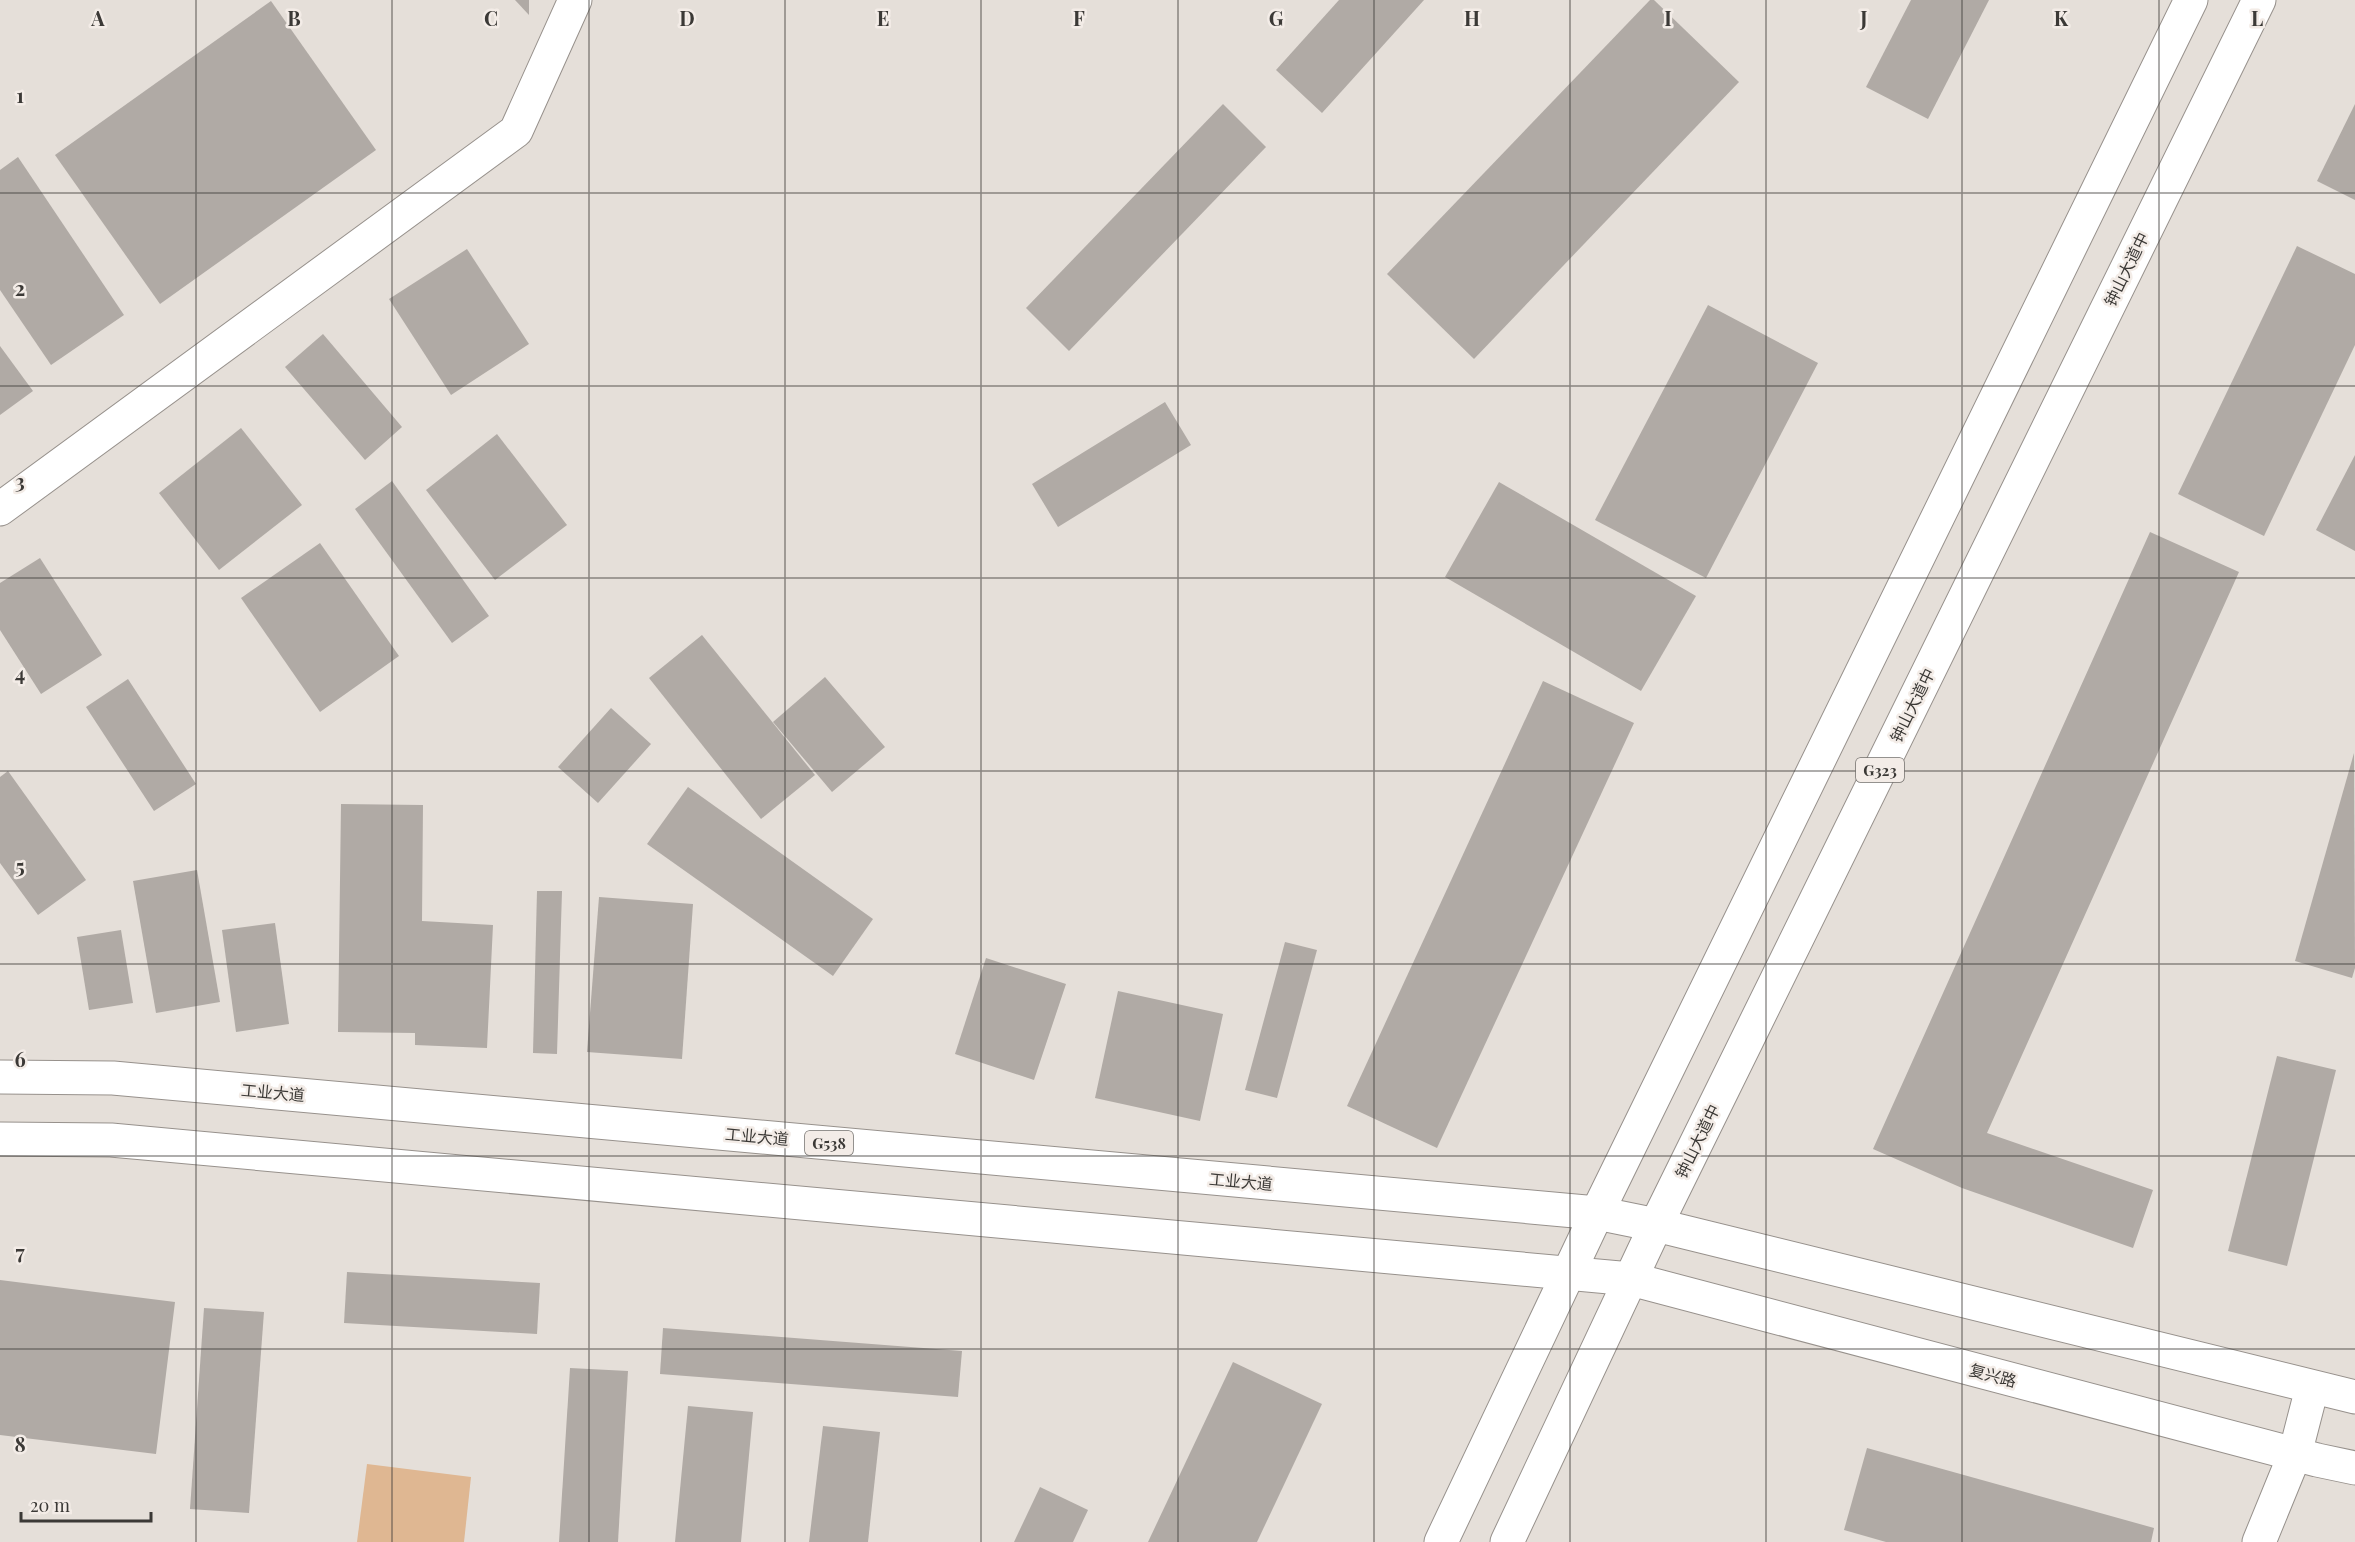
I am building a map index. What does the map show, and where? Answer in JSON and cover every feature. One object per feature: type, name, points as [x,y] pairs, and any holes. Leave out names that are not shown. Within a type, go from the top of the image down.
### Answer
[{"type":"main road","points":[[0,509],[516,131],[575,0]]},
{"type":"main road","points":[[1441,1542],[1568,1272],[2191,0]]},
{"type":"main road","name":"钟山大道中","points":[[1507,1542],[1656,1225],[2259,0]]},
{"type":"main road","name":"工业大道","points":[[0,1077],[113,1078],[1597,1213],[1656,1225]]},
{"type":"main road","points":[[0,1139],[111,1140],[1631,1279]]},
{"type":"main road","points":[[1656,1225],[2355,1397]]},
{"type":"main road","name":"复兴路","points":[[1631,1279],[2355,1468]]},
{"type":"main road","points":[[2259,1542],[2295,1454],[2312,1388]]},
{"type":"shaded area","points":[[367,1464],[471,1477],[464,1542],[357,1542]]},
{"type":"building","points":[[515,0],[529,0],[529,15]]},
{"type":"building","points":[[1339,0],[1424,0],[1322,113],[1276,70]]},
{"type":"building","points":[[1650,0],[1654,0],[1739,82],[1474,359],[1387,274]]},
{"type":"building","points":[[1911,0],[1989,0],[1928,119],[1866,87]]},
{"type":"building","points":[[271,1],[376,150],[160,304],[55,155]]},
{"type":"building","points":[[1223,104],[1266,147],[1069,351],[1026,308]]},
{"type":"building","points":[[2355,104],[2355,200],[2317,181]]},
{"type":"building","points":[[18,157],[124,315],[51,365],[0,290],[0,170]]},
{"type":"building","points":[[2297,246],[2355,274],[2355,345],[2264,536],[2178,494]]},
{"type":"building","points":[[467,249],[529,344],[451,395],[389,299]]},
{"type":"building","points":[[1708,305],[1818,363],[1706,578],[1595,520]]},
{"type":"building","points":[[323,334],[402,427],[365,460],[285,367]]},
{"type":"building","points":[[0,346],[33,391],[0,415]]},
{"type":"building","points":[[1165,402],[1191,445],[1058,527],[1032,484]]},
{"type":"building","points":[[241,428],[302,505],[219,570],[159,493]]},
{"type":"building","points":[[497,434],[567,525],[495,580],[426,490]]},
{"type":"building","points":[[2355,455],[2355,551],[2316,530]]},
{"type":"building","points":[[392,481],[489,616],[452,643],[355,509]]},
{"type":"building","points":[[1499,482],[1696,596],[1641,691],[1445,577]]},
{"type":"building","points":[[2150,532],[2239,572],[1987,1133],[2153,1190],[2133,1248],[1962,1188],[1873,1149]]},
{"type":"building","points":[[320,543],[399,656],[320,712],[241,598]]},
{"type":"building","points":[[40,558],[102,655],[41,694],[0,630],[0,583]]},
{"type":"building","points":[[702,635],[815,775],[761,819],[649,678]]},
{"type":"building","points":[[825,677],[885,747],[832,792],[773,722]]},
{"type":"building","points":[[128,679],[196,784],[154,811],[86,707]]},
{"type":"building","points":[[1543,681],[1634,723],[1437,1148],[1347,1106]]},
{"type":"building","points":[[611,708],[651,744],[598,803],[558,767]]},
{"type":"building","points":[[2354,753],[2355,968],[2352,978],[2295,961]]},
{"type":"building","points":[[8,771],[86,880],[38,915],[0,863],[0,777]]},
{"type":"building","points":[[688,787],[873,919],[833,976],[647,844]]},
{"type":"building","points":[[341,804],[423,805],[422,921],[493,925],[487,1048],[415,1045],[415,1033],[338,1032]]},
{"type":"building","points":[[197,870],[220,1002],[156,1013],[133,881]]},
{"type":"building","points":[[537,891],[562,891],[557,1054],[533,1053]]},
{"type":"building","points":[[599,897],[693,904],[682,1059],[587,1052]]},
{"type":"building","points":[[275,923],[289,1024],[236,1032],[222,930]]},
{"type":"building","points":[[121,930],[133,1003],[89,1010],[77,937]]},
{"type":"building","points":[[1285,942],[1317,950],[1277,1098],[1245,1090]]},
{"type":"building","points":[[986,958],[1066,984],[1034,1080],[955,1054]]},
{"type":"building","points":[[1118,991],[1223,1014],[1200,1121],[1095,1098]]},
{"type":"building","points":[[2277,1056],[2336,1070],[2287,1266],[2228,1251]]},
{"type":"building","points":[[347,1272],[540,1283],[537,1334],[344,1323]]},
{"type":"building","points":[[0,1280],[175,1302],[156,1454],[0,1435]]},
{"type":"building","points":[[204,1308],[264,1312],[249,1513],[190,1509]]},
{"type":"building","points":[[663,1328],[962,1351],[958,1397],[660,1374]]},
{"type":"building","points":[[1233,1362],[1322,1404],[1257,1542],[1148,1542]]},
{"type":"building","points":[[570,1368],[628,1371],[618,1542],[559,1542]]},
{"type":"building","points":[[688,1406],[753,1412],[741,1542],[675,1542]]},
{"type":"building","points":[[823,1426],[880,1432],[868,1542],[809,1542]]},
{"type":"building","points":[[1867,1448],[2154,1528],[2151,1542],[1886,1542],[1844,1530]]},
{"type":"building","points":[[1040,1487],[1088,1510],[1073,1542],[1014,1542]]}]
